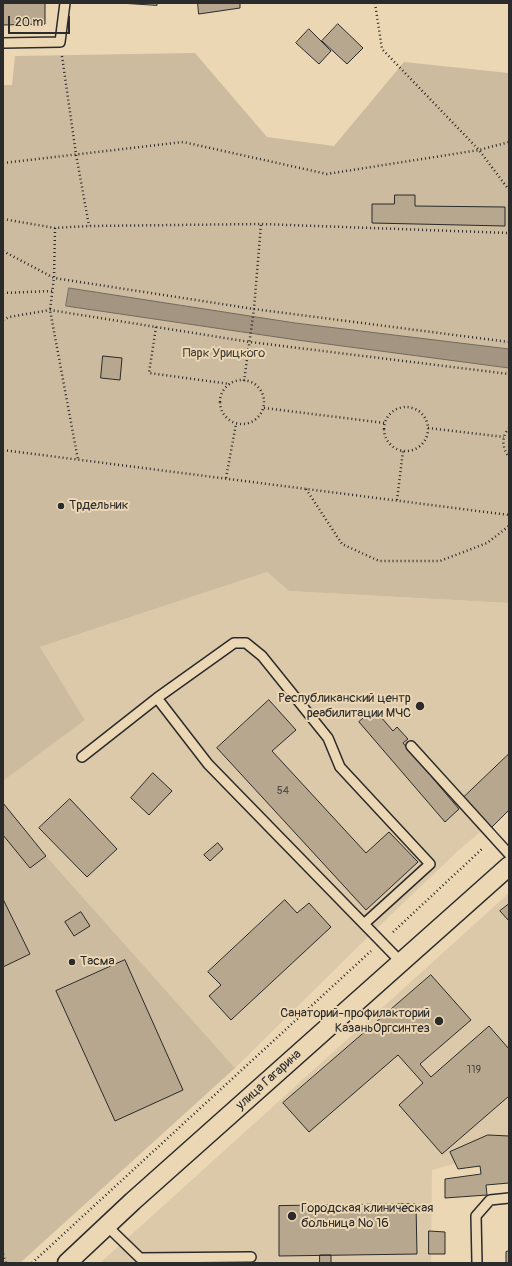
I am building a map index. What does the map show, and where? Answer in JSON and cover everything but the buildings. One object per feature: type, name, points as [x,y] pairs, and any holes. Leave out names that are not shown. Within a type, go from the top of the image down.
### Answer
[{"type":"street","name":"улица Гагарина","points":[[67,1263],[133,1201],[509,866]]},
{"type":"lane","points":[[3,43],[60,42],[65,3]]},
{"type":"lane","points":[[82,757],[157,698],[234,643],[246,643],[262,656],[328,738],[340,767],[430,864],[365,923]]},
{"type":"lane","points":[[157,698],[208,764],[365,923],[401,962]]},
{"type":"lane","points":[[411,746],[509,854]]},
{"type":"lane","points":[[477,1263],[476,1216],[490,1200],[509,1198]]},
{"type":"lane","points":[[108,1226],[140,1258],[150,1260],[251,1257]]},
{"type":"path","points":[[375,3],[382,49],[479,150],[509,190]]},
{"type":"path","points":[[60,42],[76,154],[89,226]]},
{"type":"path","points":[[3,163],[183,142],[327,174],[479,150],[509,142]]},
{"type":"path","points":[[3,219],[55,228],[89,226],[261,224],[509,233]]},
{"type":"path","points":[[244,381],[254,309],[261,224]]},
{"type":"path","points":[[55,228],[54,278],[50,310],[78,460]]},
{"type":"path","points":[[3,251],[54,278],[254,309],[509,342]]},
{"type":"path","points":[[3,293],[52,291]]},
{"type":"path","points":[[3,320],[9,317],[50,310],[250,342],[509,374]]},
{"type":"path","points":[[156,327],[149,373],[230,384],[244,381],[250,382],[260,390],[263,396],[264,408],[256,420],[244,424],[236,424],[225,416],[220,402],[225,389],[230,384]]},
{"type":"path","points":[[264,408],[385,423]]},
{"type":"path","points":[[409,408],[422,414],[428,428],[424,443],[411,451],[403,451],[390,444],[386,438],[385,423],[394,411],[409,408]]},
{"type":"path","points":[[226,478],[236,424]]},
{"type":"path","points":[[428,428],[504,437]]},
{"type":"path","points":[[509,428],[504,437],[503,446],[509,457]]},
{"type":"path","points":[[3,450],[509,515]]},
{"type":"path","points":[[397,500],[403,451]]},
{"type":"path","points":[[305,488],[342,544],[379,562],[440,561],[487,543],[509,526]]},
{"type":"path","points":[[32,1263],[494,838]]},
{"type":"path","points":[[3,1254],[6,1263]]},
{"type":"shaded area","points":[[69,288],[295,323],[509,349],[509,368],[297,340],[66,306]]},
{"type":"shaded area","points":[[267,572],[289,591],[509,603],[509,808],[460,849],[373,932],[235,1068],[46,856],[3,803],[3,781],[85,720],[40,647]]},
{"type":"shaded area","points":[[509,893],[509,1149],[432,1170],[431,1263],[100,1263]]},
{"type":"green space","name":"Парк Урицкого","points":[[195,53],[267,137],[334,146],[404,62],[509,73],[509,603],[289,591],[267,572],[40,647],[85,720],[3,781],[3,85],[12,85],[15,56]]},
{"type":"green space","name":"Тасма","points":[[3,803],[46,856],[235,1068],[20,1263],[3,1263]]},
{"type":"place","name":"Трдельник","points":[[61,506]]},
{"type":"place","name":"Республиканский центр реабилитации МЧС","points":[[420,706]]},
{"type":"place","name":"Тасма","points":[[72,962]]},
{"type":"place","name":"Санаторий-профилакторий КазаньОргсинтез","points":[[439,1021]]},
{"type":"place","name":"Городская клиническая больница № 16","points":[[292,1216]]}]
